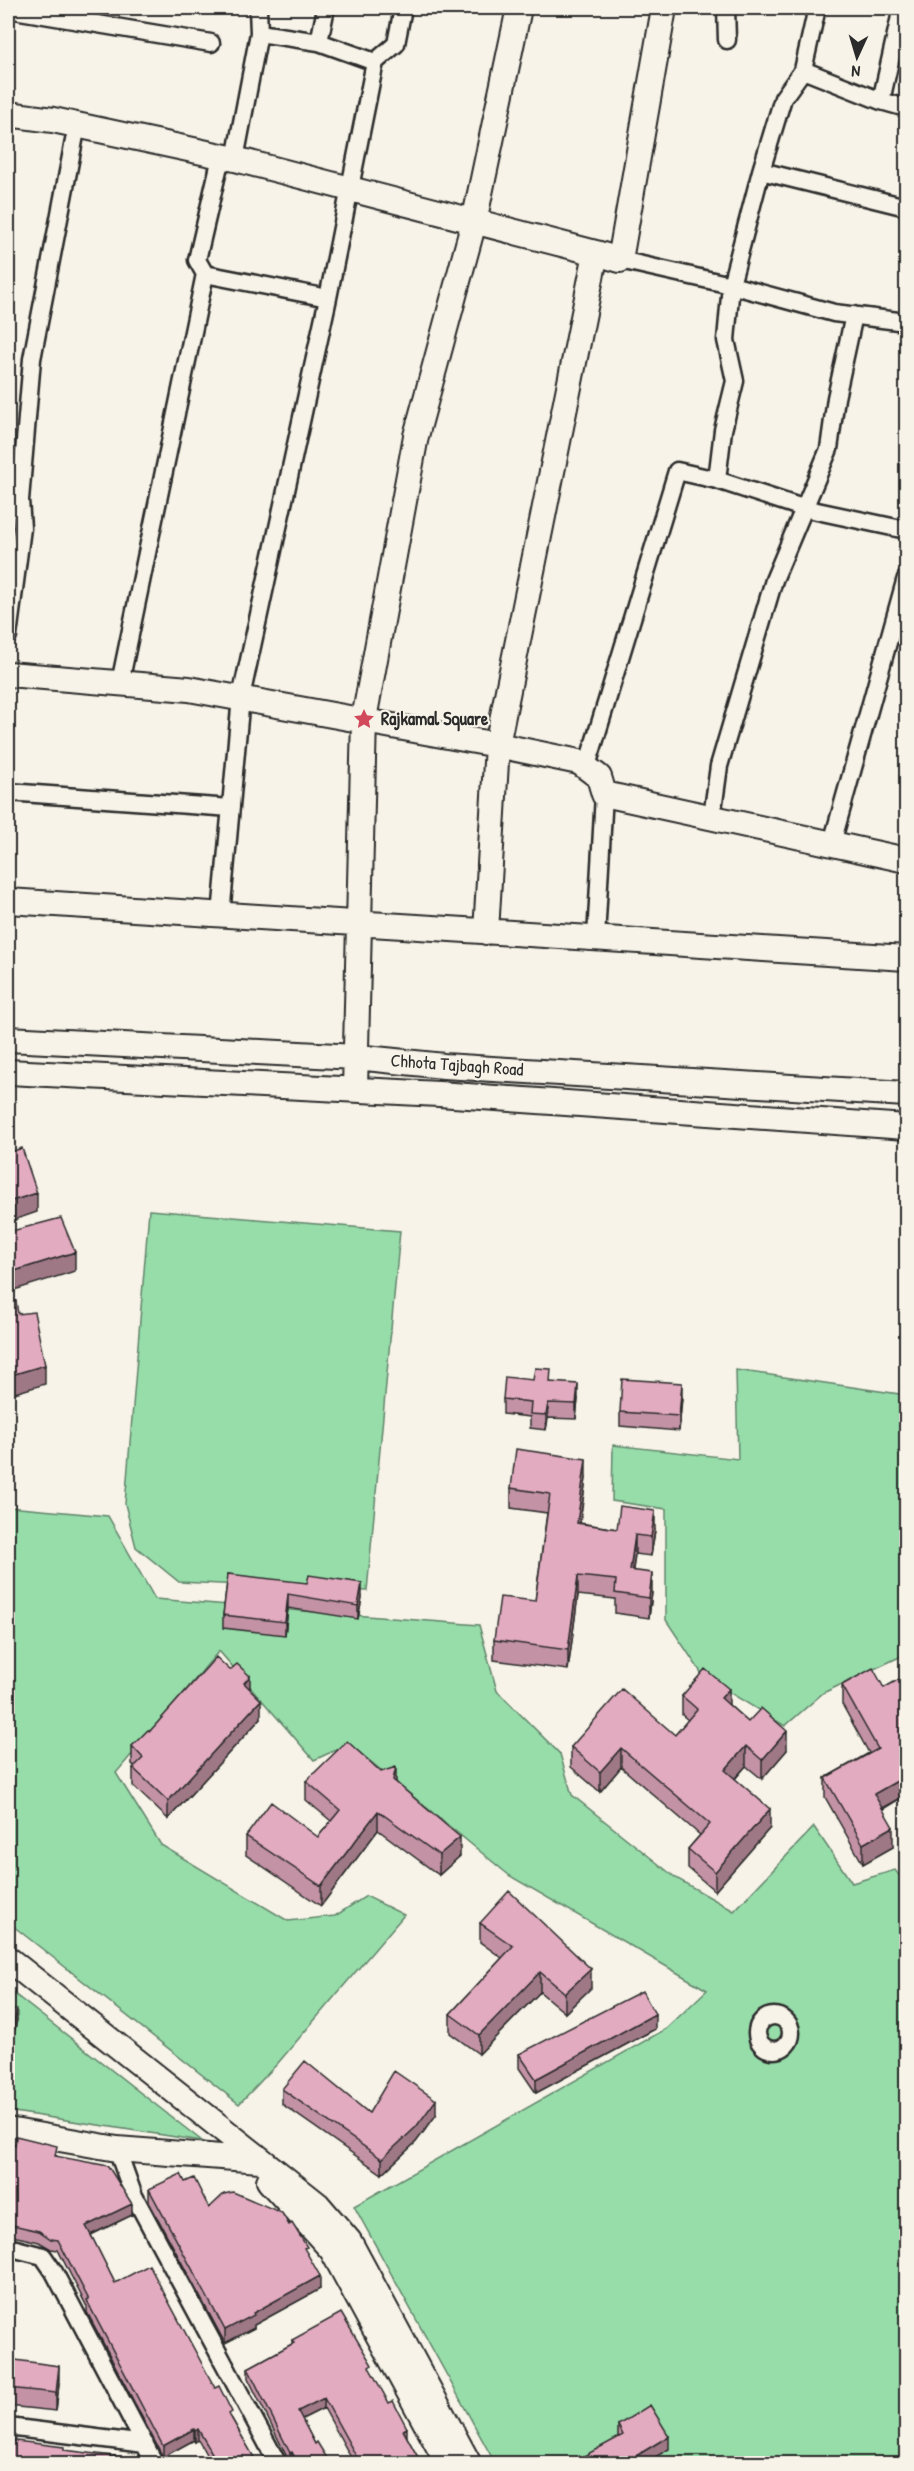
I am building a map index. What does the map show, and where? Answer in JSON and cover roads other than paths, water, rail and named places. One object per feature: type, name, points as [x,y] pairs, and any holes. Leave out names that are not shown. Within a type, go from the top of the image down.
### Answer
[{"type":"street","points":[[120,683],[205,274],[197,260],[228,158],[259,33],[258,8]]},
{"type":"street","points":[[319,42],[326,8]]},
{"type":"street","points":[[221,915],[241,698],[328,298],[375,62],[396,44],[403,8]]},
{"type":"street","points":[[355,1089],[364,719],[416,436],[474,222],[519,8]]},
{"type":"street","points":[[620,260],[664,8]]},
{"type":"street","points":[[726,8],[727,39]]},
{"type":"street","points":[[717,480],[723,430],[735,381],[726,340],[730,285],[783,98],[803,70],[817,8]]},
{"type":"street","points":[[8,9],[211,44]]},
{"type":"street","points":[[881,101],[901,12]]},
{"type":"street","points":[[259,33],[319,42],[375,62]]},
{"type":"street","points":[[803,70],[881,101],[906,108]]},
{"type":"street","points":[[8,114],[77,125],[228,158],[814,308],[906,321]]},
{"type":"street","points":[[8,636],[22,528],[20,500],[32,359],[77,125]]},
{"type":"street","points":[[761,171],[906,207]]},
{"type":"street","points":[[486,932],[496,745],[596,253]]},
{"type":"street","points":[[205,274],[328,298]]},
{"type":"street","points":[[711,818],[719,766],[774,580],[829,449],[836,398],[854,315]]},
{"type":"street","points":[[587,766],[677,471],[717,480],[803,508],[906,530]]},
{"type":"street","points":[[832,843],[906,578]]},
{"type":"street","points":[[8,674],[189,689],[364,719],[579,762],[599,777],[604,794],[597,938]]},
{"type":"street","points":[[8,792],[231,808]]},
{"type":"street","points":[[604,794],[906,860]]},
{"type":"street","points":[[8,901],[906,958]]},
{"type":"street","name":"Chhota Tajbagh Road","points":[[8,1039],[356,1057],[444,1066],[906,1094]]},
{"type":"street","points":[[8,1072],[355,1089],[906,1126]]},
{"type":"street","points":[[8,1959],[254,2159],[332,2250],[448,2463]]},
{"type":"street","points":[[8,1976],[120,2066],[318,2205],[349,2241],[469,2463]]},
{"type":"street","points":[[8,2130],[117,2149],[254,2159]]},
{"type":"street","points":[[117,2149],[133,2194],[278,2463]]},
{"type":"street","points":[[8,2247],[43,2256],[54,2272],[155,2463]]},
{"type":"street","points":[[8,2427],[145,2444]]},
{"type":"place","name":"Rajkamal Square","points":[[364,719]]}]
